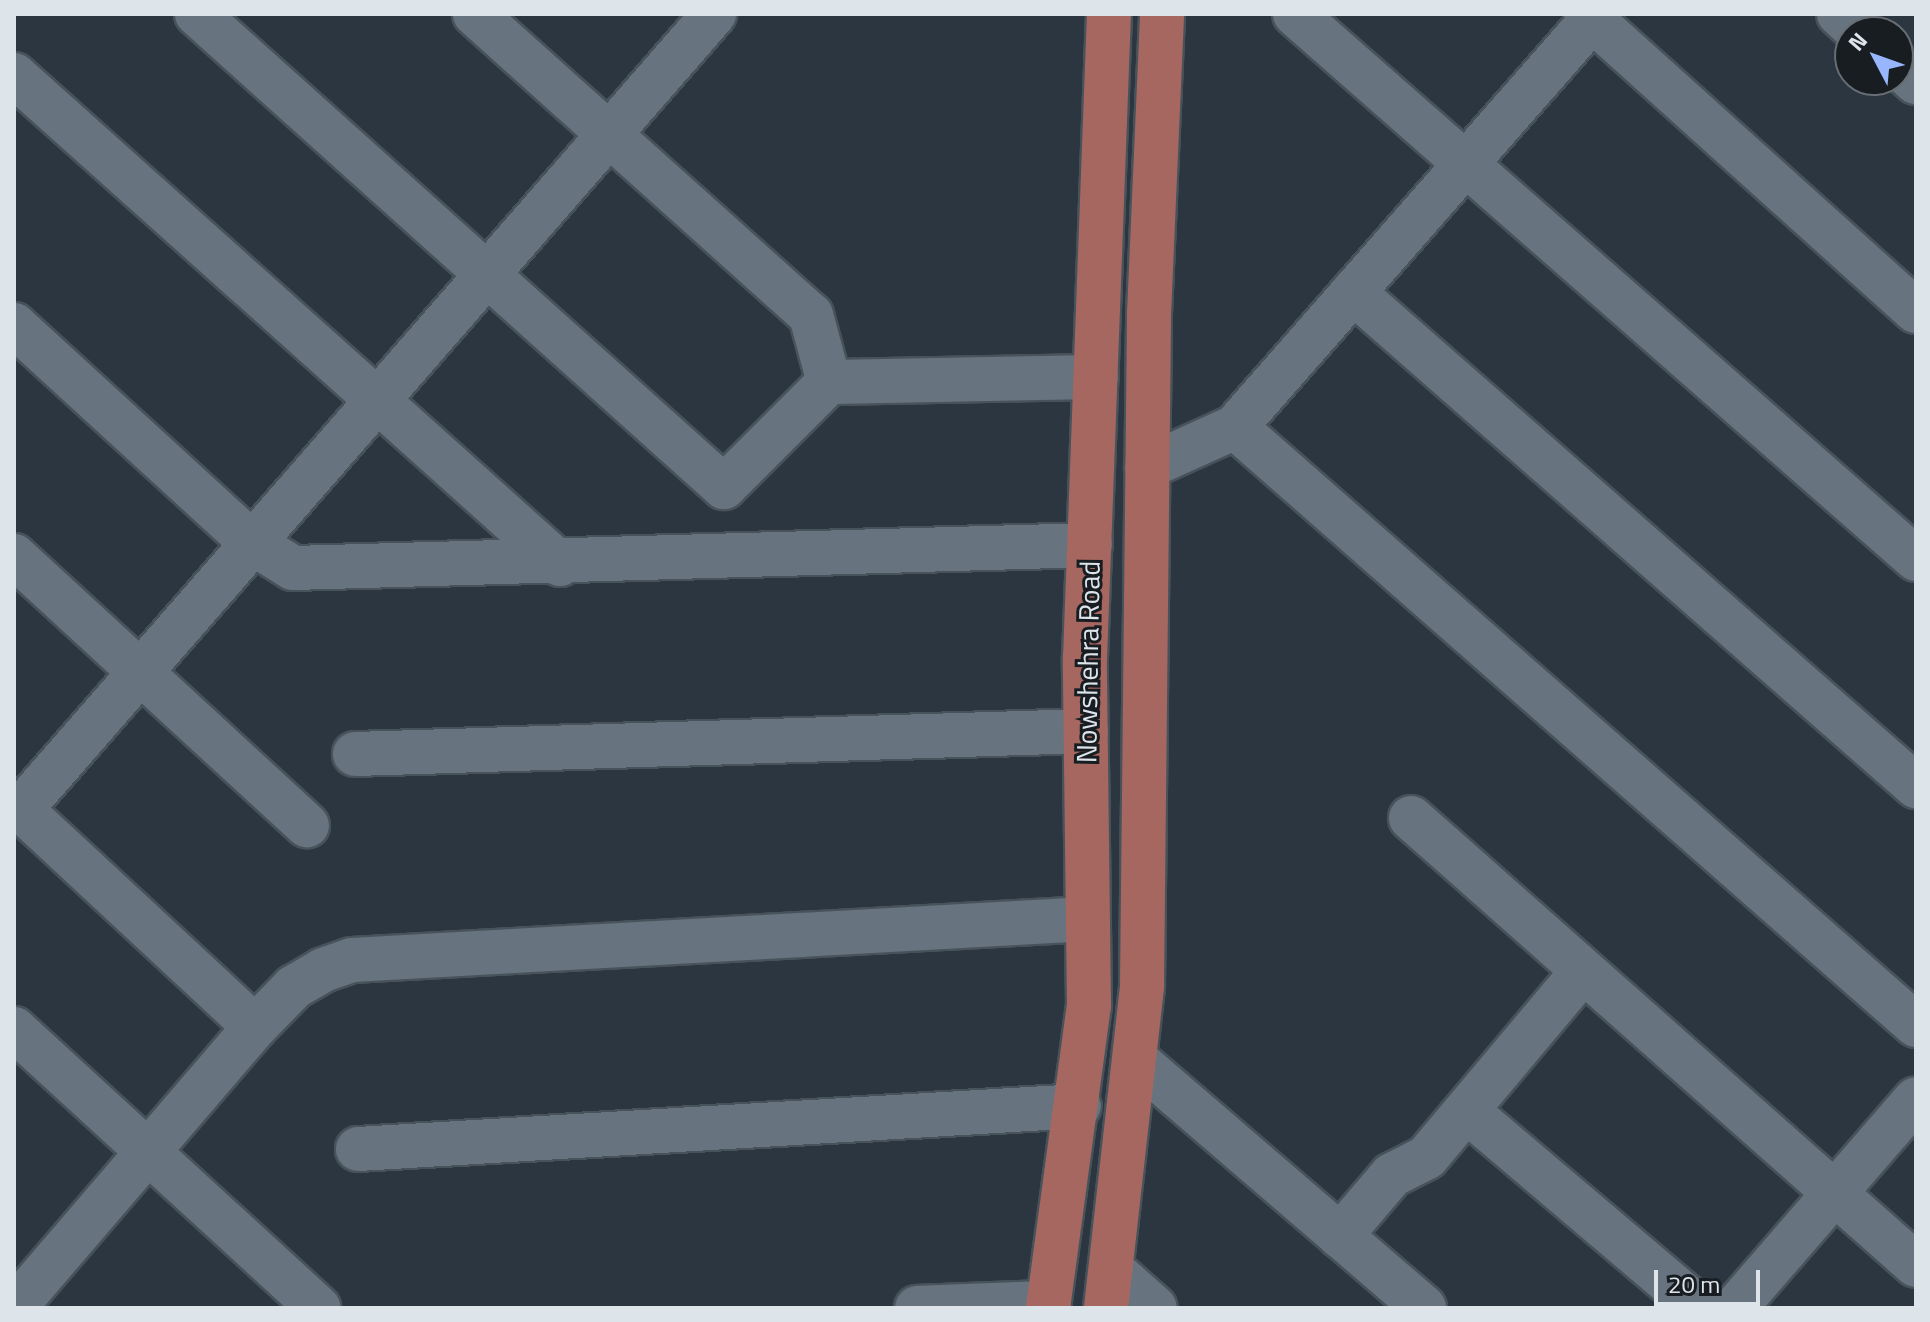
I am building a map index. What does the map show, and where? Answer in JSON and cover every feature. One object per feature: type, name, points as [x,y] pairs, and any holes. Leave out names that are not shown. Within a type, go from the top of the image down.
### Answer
[{"type":"main road","name":"Nowshehra Road","points":[[1049,1306],[1079,1106],[1089,1006],[1086,731],[1109,14]]},
{"type":"main road","name":"Nowshehra Road","points":[[1109,1289],[1142,987],[1147,467],[1162,14]]},
{"type":"street","points":[[197,14],[724,487],[829,382],[1096,377]]},
{"type":"street","points":[[475,14],[811,315],[829,382]]},
{"type":"street","points":[[255,1027],[17,806],[488,277],[714,14]]},
{"type":"street","points":[[1295,14],[1916,559]]},
{"type":"street","points":[[1147,467],[1235,427],[1592,16],[1916,311]]},
{"type":"street","points":[[14,75],[560,564]]},
{"type":"street","points":[[1353,292],[1916,786]]},
{"type":"street","points":[[14,325],[251,542],[277,562],[314,571],[1090,545]]},
{"type":"street","points":[[1235,427],[1916,1025]]},
{"type":"street","points":[[14,556],[307,825]]},
{"type":"street","points":[[355,754],[1086,731]]},
{"type":"street","points":[[1411,818],[1916,1265]]},
{"type":"street","points":[[25,1297],[144,1153],[255,1027],[294,987],[352,960],[1088,919]]},
{"type":"street","points":[[1340,1236],[1392,1175],[1427,1157],[1583,971]]},
{"type":"street","points":[[14,1029],[144,1153],[319,1308]]},
{"type":"street","points":[[1136,1060],[1424,1308]]},
{"type":"street","points":[[1735,1308],[1916,1099]]},
{"type":"street","points":[[358,1149],[1079,1106]]},
{"type":"street","points":[[1467,1111],[1699,1308]]},
{"type":"street","points":[[1109,1289],[1155,1308]]},
{"type":"street","points":[[917,1308],[1049,1306]]}]
